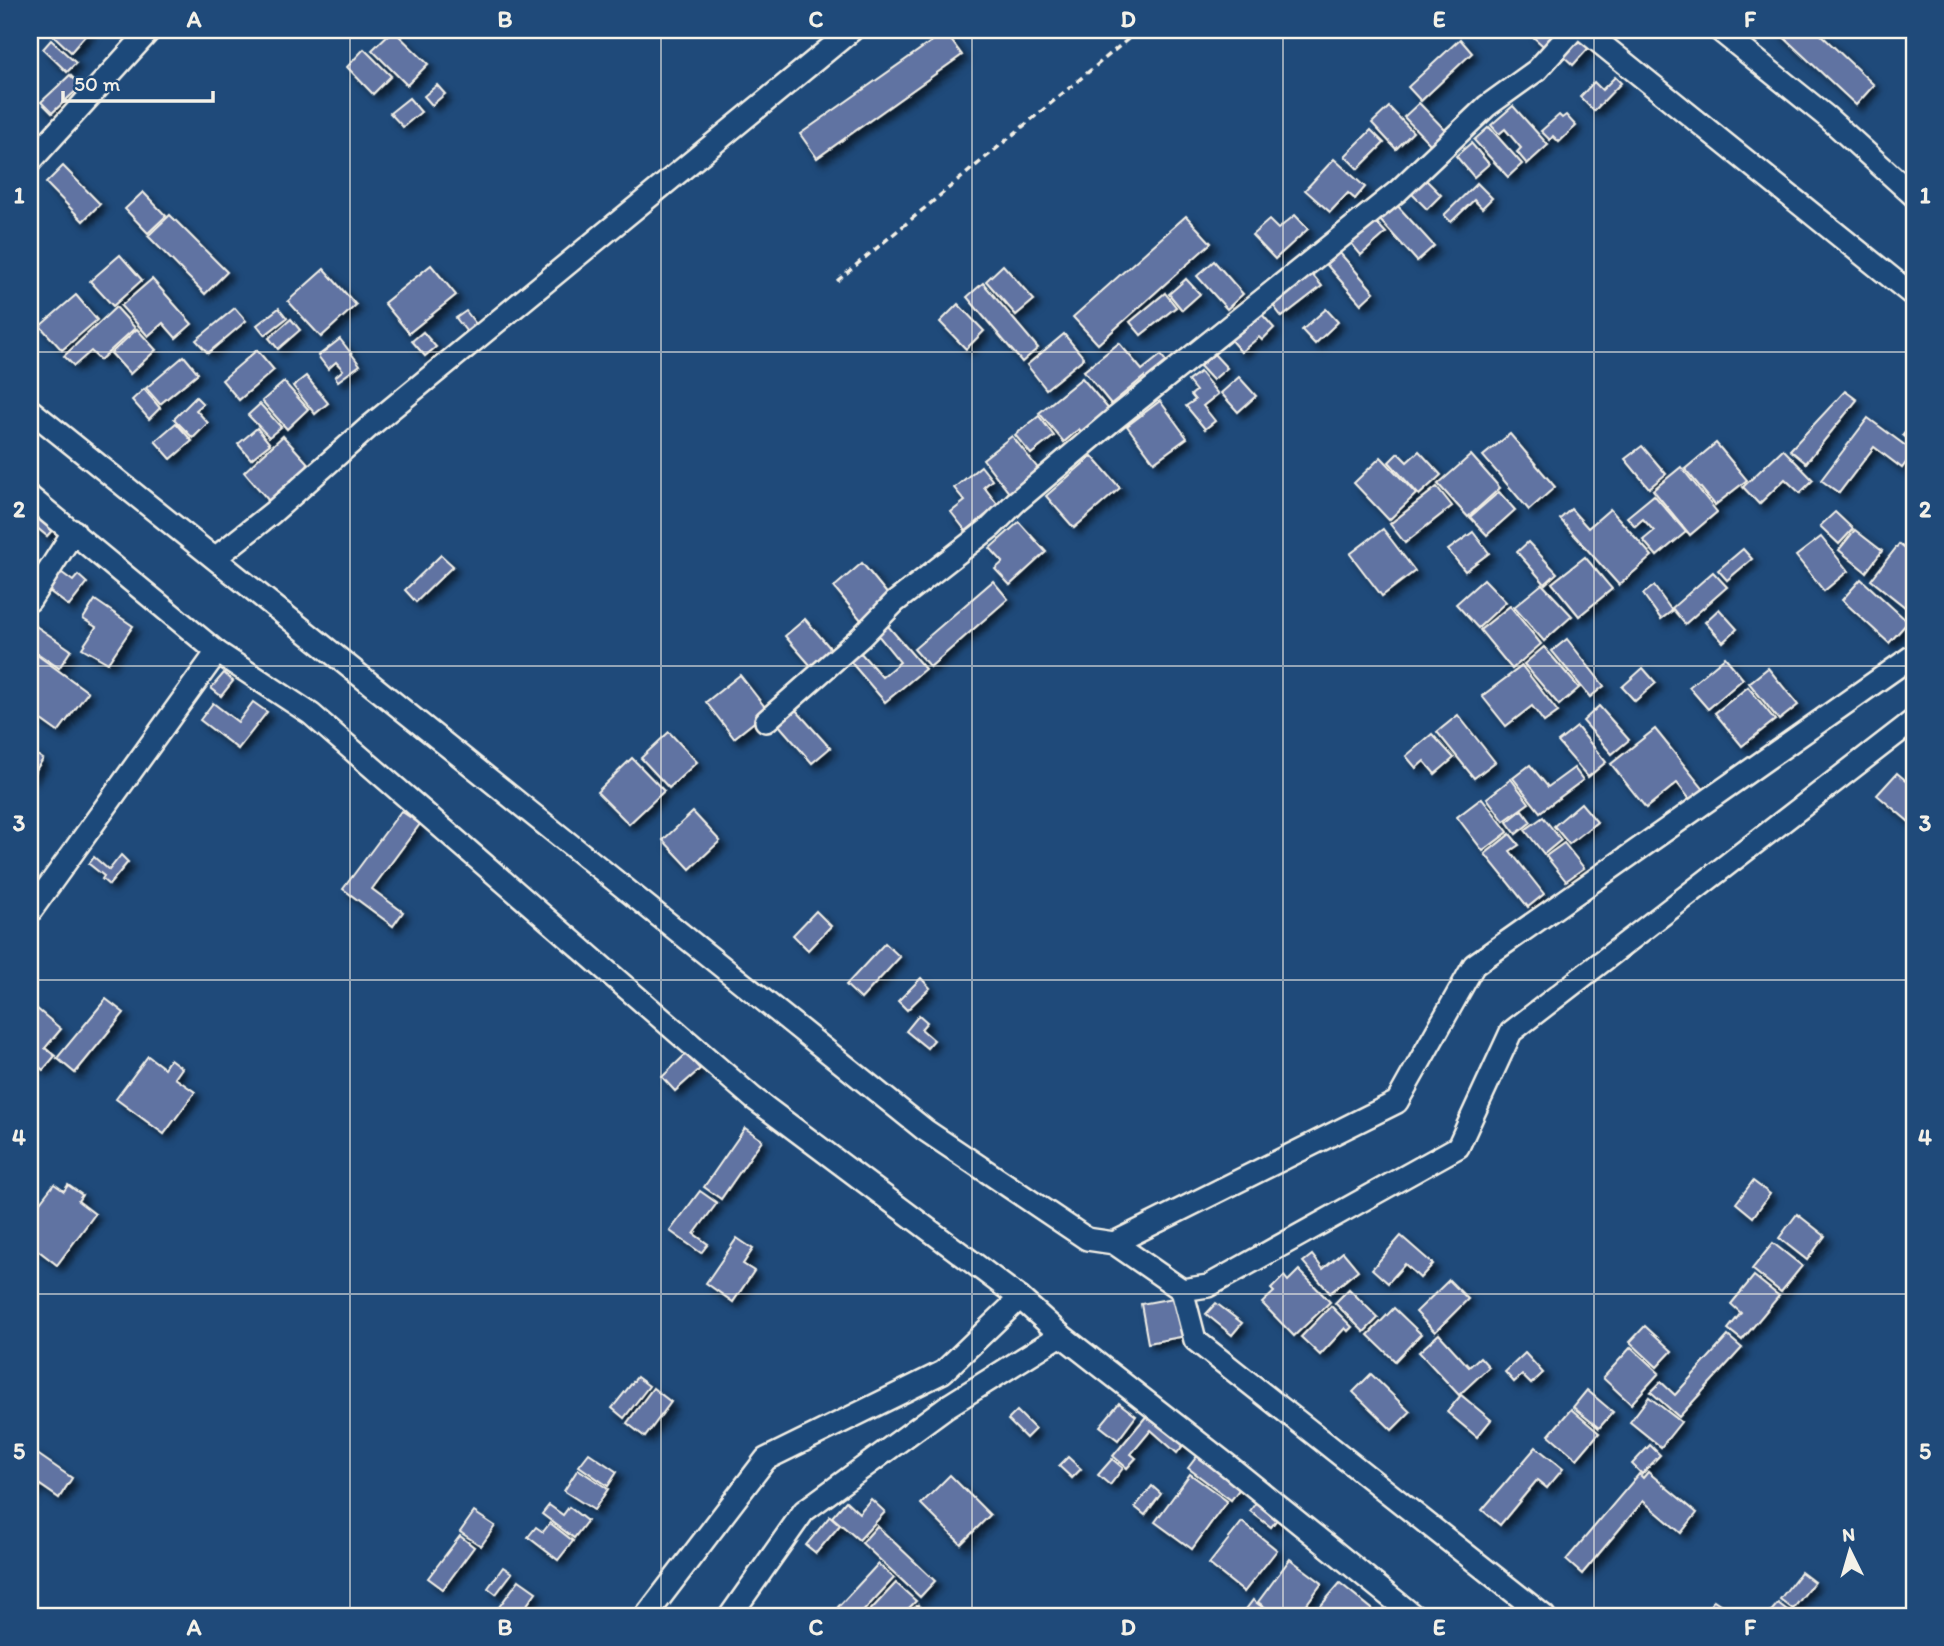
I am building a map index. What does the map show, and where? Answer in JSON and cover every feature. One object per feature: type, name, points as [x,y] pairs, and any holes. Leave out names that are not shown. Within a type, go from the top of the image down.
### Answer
[{"type":"street","points":[[30,162],[150,30]]},
{"type":"street","points":[[215,558],[272,513],[379,419],[852,30]]},
{"type":"street","points":[[766,720],[861,637],[895,602],[992,527],[1016,502],[1112,420],[1398,191],[1487,106],[1537,70],[1573,30]]},
{"type":"street","points":[[1584,30],[1914,296]]},
{"type":"street","points":[[1719,30],[1827,117],[1914,196]]},
{"type":"street","points":[[32,418],[215,558],[925,1130],[1087,1239],[1114,1243],[1182,1290],[1195,1340],[1544,1616]]},
{"type":"street","points":[[30,496],[217,652],[312,714],[753,1098],[1020,1297],[1061,1335],[1414,1616]]},
{"type":"street","points":[[30,600],[74,531]]},
{"type":"street","points":[[30,912],[217,652]]},
{"type":"street","points":[[1114,1243],[1397,1102],[1475,964],[1914,655]]},
{"type":"street","points":[[1182,1290],[1208,1286],[1458,1147],[1511,1032],[1914,720]]},
{"type":"street","points":[[646,1616],[766,1459],[943,1372],[1020,1297]]},
{"type":"street","points":[[730,1616],[804,1511],[946,1407],[1061,1335]]},
{"type":"path","points":[[837,281],[1139,30]]},
{"type":"building","points":[[56,30],[90,30],[71,52],[52,34]]},
{"type":"building","points":[[393,30],[428,64],[407,85],[372,50]]},
{"type":"building","points":[[1538,30],[1564,30],[1549,51],[1532,36]]},
{"type":"building","points":[[1776,30],[1816,30],[1874,85],[1856,105]]},
{"type":"building","points":[[945,32],[962,55],[817,158],[800,134]]},
{"type":"building","points":[[1581,32],[1593,43],[1573,65],[1561,54]]},
{"type":"building","points":[[1460,39],[1472,53],[1421,101],[1408,87]]},
{"type":"building","points":[[51,40],[76,63],[67,72],[43,49]]},
{"type":"building","points":[[364,49],[391,76],[373,94],[347,67]]},
{"type":"building","points":[[70,75],[81,86],[52,113],[41,102]]},
{"type":"building","points":[[1615,77],[1621,83],[1594,111],[1580,97],[1594,82],[1602,90]]},
{"type":"building","points":[[437,85],[445,94],[432,105],[424,96]]},
{"type":"building","points":[[409,98],[421,112],[403,127],[390,113]]},
{"type":"building","points":[[1419,103],[1449,134],[1434,148],[1404,117]]},
{"type":"building","points":[[1513,106],[1548,145],[1527,164],[1517,152],[1521,148],[1505,129],[1499,134],[1491,125]]},
{"type":"building","points":[[1389,107],[1413,132],[1396,149],[1372,123]]},
{"type":"building","points":[[1559,115],[1562,118],[1566,115],[1576,126],[1559,142],[1553,136],[1550,140],[1541,131]]},
{"type":"building","points":[[1489,127],[1522,164],[1508,177],[1474,140]]},
{"type":"building","points":[[1371,130],[1384,143],[1358,169],[1345,156]]},
{"type":"building","points":[[1471,143],[1489,164],[1474,177],[1456,156]]},
{"type":"building","points":[[1334,159],[1365,187],[1355,199],[1348,193],[1330,212],[1305,190]]},
{"type":"building","points":[[63,166],[100,204],[83,221],[46,183]]},
{"type":"building","points":[[1424,178],[1441,195],[1427,209],[1410,192]]},
{"type":"building","points":[[1477,183],[1492,198],[1482,208],[1474,200],[1451,222],[1444,215]]},
{"type":"building","points":[[143,192],[166,216],[148,233],[125,209]]},
{"type":"building","points":[[1396,204],[1434,246],[1417,261],[1379,219]]},
{"type":"building","points":[[170,215],[227,272],[205,294],[148,236]]},
{"type":"building","points":[[1295,215],[1308,229],[1275,259],[1252,235],[1269,220],[1278,229]]},
{"type":"building","points":[[1186,216],[1211,243],[1098,344],[1073,317]]},
{"type":"building","points":[[1375,221],[1386,233],[1361,255],[1351,243]]},
{"type":"building","points":[[1339,252],[1374,292],[1361,304],[1326,264]]},
{"type":"building","points":[[120,255],[142,280],[113,306],[90,281]]},
{"type":"building","points":[[1214,261],[1243,294],[1227,309],[1197,276]]},
{"type":"building","points":[[431,265],[456,295],[409,333],[384,303]]},
{"type":"building","points":[[1003,265],[1034,300],[1016,315],[986,281]]},
{"type":"building","points":[[324,269],[356,305],[321,337],[288,301]]},
{"type":"building","points":[[1311,273],[1322,286],[1282,317],[1272,304]]},
{"type":"building","points":[[152,279],[192,324],[176,338],[163,323],[148,336],[121,306]]},
{"type":"building","points":[[1186,279],[1200,294],[1182,310],[1169,294]]},
{"type":"building","points":[[983,283],[1038,348],[1022,362],[967,297]]},
{"type":"building","points":[[1165,293],[1176,307],[1141,335],[1130,322]]},
{"type":"building","points":[[76,295],[97,320],[62,350],[40,326]]},
{"type":"building","points":[[958,304],[984,331],[966,349],[940,322]]},
{"type":"building","points":[[116,307],[135,328],[100,360],[91,351],[74,366],[64,356]]},
{"type":"building","points":[[235,308],[246,321],[208,353],[196,340]]},
{"type":"building","points":[[279,308],[287,318],[265,335],[257,325]]},
{"type":"building","points":[[1326,309],[1338,322],[1315,344],[1302,330]]},
{"type":"building","points":[[466,311],[479,328],[470,336],[456,318]]},
{"type":"building","points":[[1260,312],[1274,328],[1262,340],[1259,337],[1241,352],[1229,338]]},
{"type":"building","points":[[291,319],[300,330],[278,349],[269,338]]},
{"type":"building","points":[[137,329],[156,350],[130,374],[111,353]]},
{"type":"building","points":[[423,332],[436,347],[425,356],[412,341]]},
{"type":"building","points":[[1064,334],[1084,358],[1046,389],[1027,365]]},
{"type":"building","points":[[340,339],[360,365],[338,381],[335,377],[343,370],[336,362],[328,369],[318,356]]},
{"type":"building","points":[[1119,343],[1142,370],[1161,355],[1171,368],[1150,385],[1144,377],[1111,404],[1084,371]]},
{"type":"building","points":[[257,350],[274,370],[239,400],[222,380]]},
{"type":"building","points":[[1214,354],[1227,368],[1213,380],[1200,366]]},
{"type":"building","points":[[184,356],[198,373],[160,404],[146,388]]},
{"type":"building","points":[[1200,372],[1218,394],[1203,406],[1215,421],[1205,429],[1186,406],[1195,400],[1191,395],[1196,391],[1188,381]]},
{"type":"building","points":[[306,376],[328,403],[315,414],[293,386]]},
{"type":"building","points":[[1239,377],[1256,396],[1238,412],[1221,393]]},
{"type":"building","points":[[1082,378],[1111,412],[1084,435],[1079,429],[1064,442],[1039,413]]},
{"type":"building","points":[[284,382],[308,409],[287,429],[262,401]]},
{"type":"building","points":[[144,389],[160,408],[149,419],[132,400]]},
{"type":"building","points":[[1845,391],[1857,400],[1806,463],[1790,450]]},
{"type":"building","points":[[196,397],[203,404],[196,410],[208,423],[193,438],[174,419]]},
{"type":"building","points":[[1160,401],[1187,438],[1154,462],[1127,426]]},
{"type":"building","points":[[260,404],[281,427],[269,437],[248,415]]},
{"type":"building","points":[[1039,416],[1054,436],[1031,454],[1015,435]]},
{"type":"building","points":[[1868,418],[1914,452],[1902,468],[1874,447],[1839,493],[1821,480]]},
{"type":"building","points":[[1914,420],[1914,444],[1903,435]]},
{"type":"building","points":[[176,423],[192,441],[171,459],[155,441]]},
{"type":"building","points":[[257,428],[270,444],[251,459],[238,444]]},
{"type":"building","points":[[1510,434],[1555,487],[1529,510],[1483,456]]},
{"type":"building","points":[[283,436],[313,469],[295,485],[291,482],[269,501],[244,472]]},
{"type":"building","points":[[1012,436],[1040,471],[1010,494],[983,459]]},
{"type":"building","points":[[1716,443],[1747,480],[1715,505],[1685,469]]},
{"type":"building","points":[[1642,446],[1666,474],[1649,488],[1625,459]]},
{"type":"building","points":[[1783,449],[1813,480],[1800,493],[1785,479],[1759,504],[1743,487]]},
{"type":"building","points":[[1419,451],[1441,475],[1419,495],[1389,462],[1398,453],[1407,462]]},
{"type":"building","points":[[1471,455],[1500,488],[1468,517],[1438,484]]},
{"type":"building","points":[[1092,456],[1120,488],[1074,528],[1046,496]]},
{"type":"building","points":[[1381,457],[1416,494],[1389,520],[1354,483]]},
{"type":"building","points":[[981,466],[992,480],[984,487],[998,505],[966,531],[951,512],[965,501],[954,488]]},
{"type":"building","points":[[1681,467],[1717,512],[1690,535],[1653,490]]},
{"type":"building","points":[[1437,487],[1452,506],[1405,543],[1390,524]]},
{"type":"building","points":[[1499,492],[1515,510],[1487,535],[1470,517]]},
{"type":"building","points":[[1654,495],[1686,532],[1657,556],[1643,540],[1654,531],[1643,519],[1635,526],[1627,517]]},
{"type":"building","points":[[1571,509],[1588,528],[1610,509],[1652,556],[1619,585],[1560,519]]},
{"type":"building","points":[[36,510],[56,526],[47,536],[30,522],[30,517]]},
{"type":"building","points":[[1835,512],[1853,529],[1839,544],[1820,526]]},
{"type":"building","points":[[1019,522],[1046,552],[1010,585],[995,569],[1003,562],[990,548]]},
{"type":"building","points":[[1383,529],[1415,571],[1382,596],[1350,554]]},
{"type":"building","points":[[1855,530],[1882,551],[1866,572],[1839,550]]},
{"type":"building","points":[[1473,532],[1489,553],[1465,571],[1448,550]]},
{"type":"building","points":[[1821,537],[1848,571],[1824,591],[1796,556]]},
{"type":"building","points":[[1528,542],[1557,573],[1545,584],[1517,552]]},
{"type":"building","points":[[1899,544],[1914,556],[1914,595],[1905,607],[1871,580]]},
{"type":"building","points":[[1743,549],[1752,559],[1727,580],[1718,570]]},
{"type":"building","points":[[441,555],[453,566],[416,602],[405,590]]},
{"type":"building","points":[[1585,557],[1612,589],[1579,616],[1552,583]]},
{"type":"building","points":[[862,563],[889,596],[861,620],[834,587]]},
{"type":"building","points":[[58,570],[73,581],[78,575],[87,583],[69,606],[44,587]]},
{"type":"building","points":[[1713,572],[1727,587],[1685,624],[1672,608]]},
{"type":"building","points":[[1484,579],[1506,602],[1478,628],[1456,604]]},
{"type":"building","points":[[1861,579],[1908,622],[1889,643],[1842,600]]},
{"type":"building","points":[[993,581],[1008,599],[930,667],[914,649]]},
{"type":"building","points":[[1542,584],[1572,616],[1544,641],[1514,607]]},
{"type":"building","points":[[1654,586],[1672,611],[1661,619],[1643,594]]},
{"type":"building","points":[[95,600],[133,626],[108,663],[82,648],[96,627],[83,619]]},
{"type":"building","points":[[1510,606],[1541,644],[1512,669],[1480,630]]},
{"type":"building","points":[[1719,609],[1737,629],[1723,642],[1705,622]]},
{"type":"building","points":[[805,619],[831,649],[811,666],[785,636]]},
{"type":"building","points":[[30,622],[71,650],[59,668],[30,648]]},
{"type":"building","points":[[888,626],[925,669],[885,702],[849,660],[859,651],[882,677],[900,662],[877,634]]},
{"type":"building","points":[[1567,639],[1604,686],[1590,697],[1552,651]]},
{"type":"building","points":[[1544,647],[1579,688],[1559,705],[1524,664]]},
{"type":"building","points":[[37,655],[88,692],[58,732],[30,712],[30,665]]},
{"type":"building","points":[[1725,657],[1743,679],[1708,709],[1689,687]]},
{"type":"building","points":[[1522,666],[1558,712],[1544,722],[1532,706],[1506,726],[1482,696]]},
{"type":"building","points":[[1643,668],[1656,683],[1635,701],[1622,687]]},
{"type":"building","points":[[1768,668],[1798,705],[1779,720],[1749,683]]},
{"type":"building","points":[[224,673],[233,681],[221,696],[211,688]]},
{"type":"building","points":[[740,675],[768,711],[734,738],[706,702]]},
{"type":"building","points":[[1748,687],[1775,720],[1742,746],[1715,713]]},
{"type":"building","points":[[253,702],[267,712],[238,749],[200,720],[213,703],[238,722]]},
{"type":"building","points":[[1599,706],[1629,740],[1612,754],[1583,721]]},
{"type":"building","points":[[795,709],[830,748],[812,763],[778,724]]},
{"type":"building","points":[[1458,715],[1495,762],[1474,778],[1437,732]]},
{"type":"building","points":[[1577,727],[1606,762],[1588,777],[1558,742]]},
{"type":"building","points":[[1655,729],[1705,791],[1692,802],[1677,783],[1646,808],[1611,764]]},
{"type":"building","points":[[669,732],[697,762],[669,788],[641,758]]},
{"type":"building","points":[[1432,734],[1454,758],[1435,774],[1424,761],[1416,768],[1406,756]]},
{"type":"building","points":[[30,750],[43,759],[30,779]]},
{"type":"building","points":[[632,758],[664,791],[629,824],[597,792]]},
{"type":"building","points":[[1530,765],[1548,787],[1574,768],[1583,780],[1540,812],[1513,778]]},
{"type":"building","points":[[1897,773],[1910,784],[1914,778],[1914,826],[1877,795]]},
{"type":"building","points":[[1511,779],[1529,803],[1504,821],[1487,798]]},
{"type":"building","points":[[1482,798],[1508,832],[1483,851],[1457,817]]},
{"type":"building","points":[[1581,803],[1597,822],[1569,844],[1554,826]]},
{"type":"building","points":[[1522,810],[1531,822],[1516,834],[1507,822]]},
{"type":"building","points":[[401,811],[420,824],[372,889],[403,912],[393,926],[343,889]]},
{"type":"building","points":[[693,812],[720,841],[690,869],[663,840]]},
{"type":"building","points":[[1543,817],[1561,840],[1544,854],[1525,830]]},
{"type":"building","points":[[1510,834],[1519,845],[1510,851],[1544,894],[1528,907],[1485,854]]},
{"type":"building","points":[[1564,843],[1584,868],[1566,881],[1546,856]]},
{"type":"building","points":[[121,855],[128,862],[109,885],[102,879],[104,876],[89,864],[94,857],[109,870]]},
{"type":"building","points":[[816,911],[831,926],[808,950],[793,935]]},
{"type":"building","points":[[885,943],[900,957],[861,999],[846,985]]},
{"type":"building","points":[[921,978],[930,988],[907,1010],[898,1001]]},
{"type":"building","points":[[106,999],[124,1013],[75,1073],[57,1058]]},
{"type":"building","points":[[36,1008],[61,1029],[45,1048],[55,1056],[43,1070],[35,1063],[30,1069],[30,1016]]},
{"type":"building","points":[[919,1015],[927,1022],[921,1029],[934,1040],[927,1048],[906,1031]]},
{"type":"building","points":[[686,1054],[700,1069],[675,1091],[662,1077]]},
{"type":"building","points":[[148,1056],[164,1068],[170,1059],[182,1068],[175,1078],[195,1092],[164,1134],[116,1099]]},
{"type":"building","points":[[745,1128],[762,1140],[721,1199],[704,1187]]},
{"type":"building","points":[[1753,1181],[1770,1194],[1753,1217],[1736,1203]]},
{"type":"building","points":[[54,1184],[64,1191],[68,1185],[82,1195],[78,1201],[95,1214],[57,1265],[30,1244],[30,1203],[37,1206]]},
{"type":"building","points":[[700,1191],[717,1203],[694,1234],[708,1244],[701,1253],[670,1231]]},
{"type":"building","points":[[1797,1214],[1825,1236],[1807,1260],[1779,1238]]},
{"type":"building","points":[[1401,1236],[1433,1264],[1420,1278],[1405,1264],[1388,1283],[1372,1269]]},
{"type":"building","points":[[737,1238],[753,1249],[743,1264],[754,1271],[733,1302],[706,1283]]},
{"type":"building","points":[[1773,1243],[1802,1266],[1781,1292],[1752,1269]]},
{"type":"building","points":[[1343,1252],[1358,1270],[1330,1293],[1303,1262],[1312,1255],[1323,1269]]},
{"type":"building","points":[[1299,1270],[1330,1302],[1294,1336],[1262,1303],[1274,1292],[1271,1289],[1284,1276],[1288,1281]]},
{"type":"building","points":[[1754,1276],[1779,1296],[1742,1340],[1728,1329],[1741,1313],[1731,1304]]},
{"type":"building","points":[[1449,1280],[1468,1299],[1435,1332],[1416,1312]]},
{"type":"building","points":[[1349,1289],[1378,1318],[1364,1332],[1335,1303]]},
{"type":"building","points":[[1179,1297],[1186,1336],[1148,1343],[1141,1304]]},
{"type":"building","points":[[1216,1303],[1242,1323],[1232,1335],[1206,1314]]},
{"type":"building","points":[[1331,1306],[1352,1327],[1348,1331],[1345,1328],[1320,1355],[1301,1337]]},
{"type":"building","points":[[1394,1308],[1421,1334],[1395,1361],[1368,1335]]},
{"type":"building","points":[[1645,1326],[1672,1351],[1657,1367],[1630,1342]]},
{"type":"building","points":[[1439,1334],[1469,1367],[1480,1357],[1489,1367],[1459,1395],[1419,1352]]},
{"type":"building","points":[[1728,1336],[1742,1348],[1679,1417],[1651,1392],[1661,1382],[1675,1395]]},
{"type":"building","points":[[1631,1347],[1659,1373],[1631,1404],[1603,1378]]},
{"type":"building","points":[[1525,1353],[1543,1373],[1531,1384],[1522,1375],[1514,1382],[1505,1372]]},
{"type":"building","points":[[1371,1374],[1410,1412],[1392,1430],[1353,1392]]},
{"type":"building","points":[[637,1377],[649,1386],[624,1418],[612,1408]]},
{"type":"building","points":[[653,1388],[671,1402],[645,1437],[627,1423]]},
{"type":"building","points":[[1587,1390],[1613,1412],[1599,1428],[1573,1407]]},
{"type":"building","points":[[1461,1395],[1491,1420],[1477,1437],[1447,1412]]},
{"type":"building","points":[[1649,1397],[1681,1422],[1661,1447],[1630,1422]]},
{"type":"building","points":[[1119,1403],[1136,1416],[1118,1440],[1100,1426]]},
{"type":"building","points":[[1571,1409],[1599,1433],[1577,1459],[1549,1435]]},
{"type":"building","points":[[1017,1411],[1035,1429],[1026,1438],[1008,1420]]},
{"type":"building","points":[[1149,1413],[1185,1443],[1177,1453],[1151,1430],[1131,1454],[1136,1458],[1127,1468],[1113,1456]]},
{"type":"building","points":[[1650,1445],[1660,1455],[1642,1474],[1632,1464]]},
{"type":"building","points":[[1536,1447],[1563,1469],[1547,1488],[1537,1480],[1500,1525],[1482,1510]]},
{"type":"building","points":[[33,1451],[72,1478],[59,1498],[37,1483],[30,1493],[30,1456]]},
{"type":"building","points":[[1201,1451],[1244,1483],[1231,1500],[1188,1468]]},
{"type":"building","points":[[589,1453],[617,1472],[608,1486],[579,1466]]},
{"type":"building","points":[[1068,1457],[1081,1469],[1072,1478],[1059,1466]]},
{"type":"building","points":[[1112,1459],[1123,1468],[1110,1485],[1098,1475]]},
{"type":"building","points":[[578,1469],[608,1489],[594,1510],[564,1491]]},
{"type":"building","points":[[1648,1472],[1697,1513],[1681,1533],[1643,1501],[1582,1574],[1566,1560],[1639,1474],[1643,1478]]},
{"type":"building","points":[[1190,1474],[1227,1501],[1192,1549],[1155,1522]]},
{"type":"building","points":[[950,1475],[990,1515],[961,1544],[921,1504]]},
{"type":"building","points":[[1152,1486],[1161,1494],[1145,1515],[1135,1507]]},
{"type":"building","points":[[1259,1498],[1281,1514],[1271,1527],[1250,1511]]},
{"type":"building","points":[[871,1499],[885,1512],[859,1540],[832,1517],[846,1501],[859,1513]]},
{"type":"building","points":[[549,1505],[563,1515],[569,1507],[587,1521],[574,1538],[542,1514]]},
{"type":"building","points":[[474,1512],[495,1526],[481,1546],[460,1532]]},
{"type":"building","points":[[830,1516],[840,1525],[816,1553],[806,1545]]},
{"type":"building","points":[[1242,1522],[1277,1550],[1244,1592],[1209,1564]]},
{"type":"building","points":[[550,1523],[573,1541],[558,1560],[528,1537],[536,1527],[543,1532]]},
{"type":"building","points":[[877,1526],[935,1581],[920,1597],[862,1543]]},
{"type":"building","points":[[460,1536],[474,1547],[443,1589],[428,1578]]},
{"type":"building","points":[[1290,1559],[1322,1583],[1298,1616],[1277,1616],[1258,1602]]},
{"type":"building","points":[[878,1564],[894,1578],[859,1616],[849,1616],[838,1607]]},
{"type":"building","points":[[503,1567],[512,1573],[496,1594],[488,1588]]},
{"type":"building","points":[[1801,1572],[1814,1582],[1793,1609],[1780,1599]]},
{"type":"building","points":[[519,1580],[536,1592],[519,1616],[512,1616],[499,1607]]},
{"type":"building","points":[[896,1583],[916,1601],[901,1616],[865,1616]]},
{"type":"building","points":[[1340,1583],[1372,1609],[1366,1616],[1312,1616]]},
{"type":"building","points":[[1253,1600],[1258,1604],[1274,1616],[1241,1616]]},
{"type":"building","points":[[1714,1600],[1738,1616],[1703,1616]]},
{"type":"building","points":[[1778,1603],[1795,1616],[1767,1616]]},
{"type":"building","points":[[918,1605],[929,1616],[906,1616]]}]
